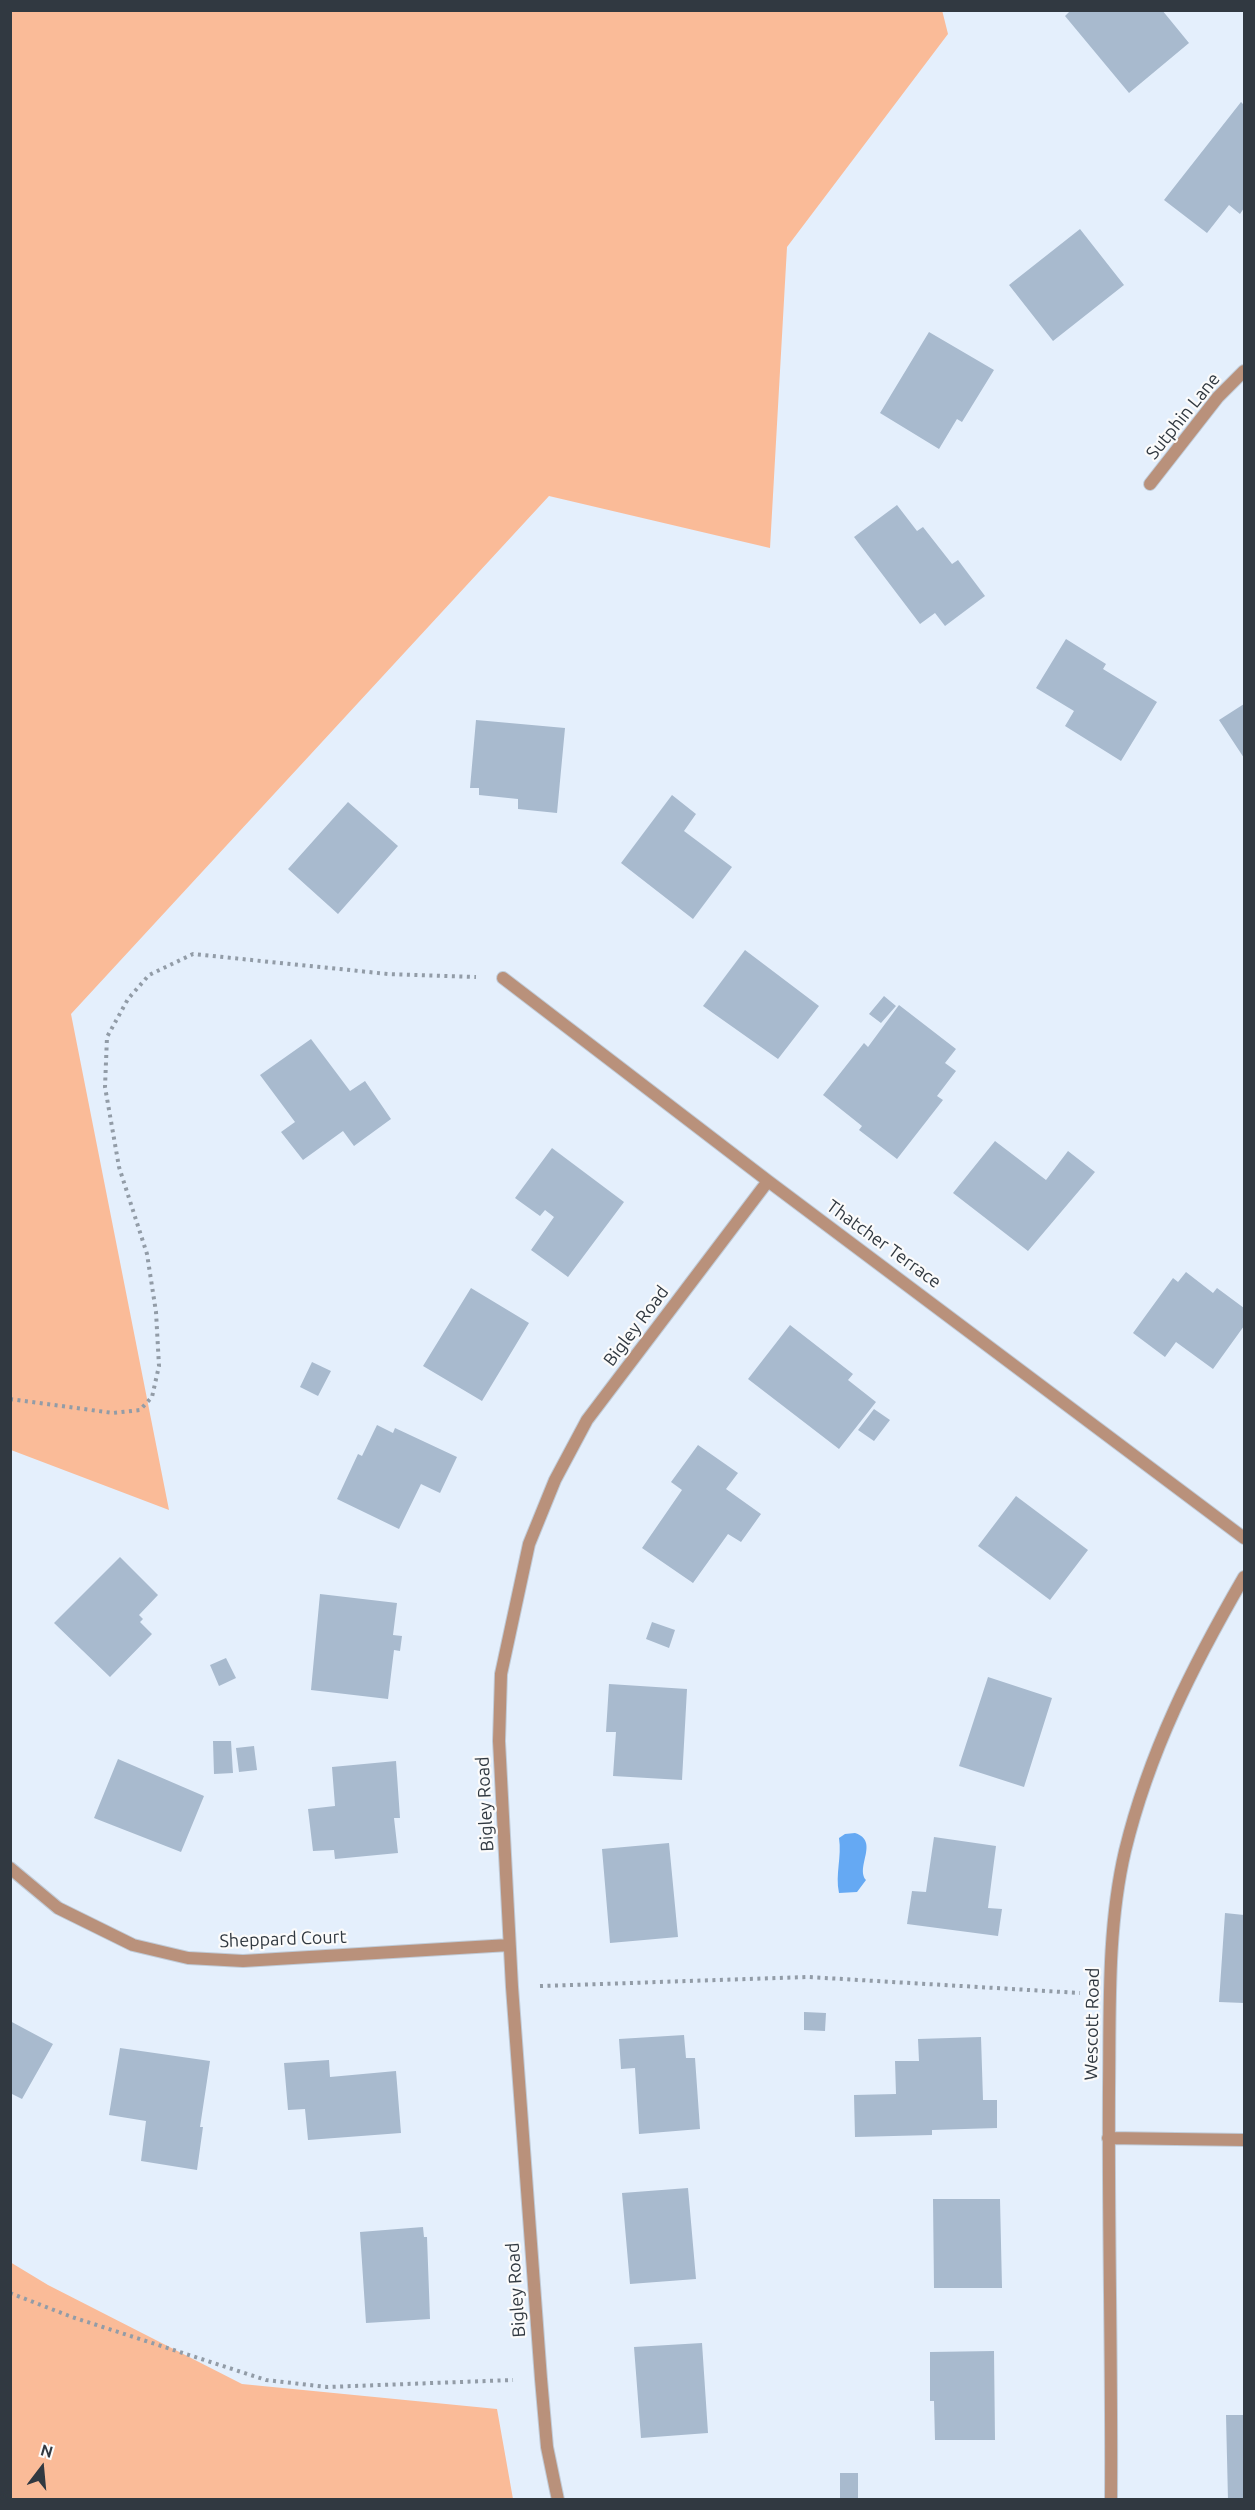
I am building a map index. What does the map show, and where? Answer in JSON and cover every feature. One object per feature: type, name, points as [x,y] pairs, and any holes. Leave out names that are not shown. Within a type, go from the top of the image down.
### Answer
[{"type":"street","name":"Sutphin Lane","points":[[1150,484],[1218,397],[1245,371]]},
{"type":"street","name":"Thatcher Terrace","points":[[504,978],[768,1181],[1245,1538]]},
{"type":"street","name":"Bigley Road","points":[[558,2499],[547,2447],[509,1945],[499,1741],[501,1674],[529,1544],[555,1480],[587,1420],[768,1181]]},
{"type":"street","name":"Wescott Road","points":[[1111,2499],[1108,2138],[1110,1994],[1120,1884],[1125,1854],[1142,1790],[1169,1718],[1201,1651],[1245,1577]]},
{"type":"street","name":"Sheppard Court","points":[[10,1868],[67,1912],[133,1945],[188,1958],[243,1961],[509,1945]]},
{"type":"street","points":[[1108,2138],[1245,2140]]},
{"type":"path","points":[[10,1399],[113,1413],[140,1410],[152,1397],[159,1366],[156,1312],[149,1265],[119,1167],[105,1087],[107,1036],[128,999],[149,975],[193,954],[388,974],[504,978]]},
{"type":"path","points":[[512,1987],[661,1984],[808,1977],[1110,1994]]},
{"type":"path","points":[[10,2293],[72,2317],[266,2380],[327,2387],[541,2379]]},
{"type":"shaded area","points":[[942,10],[948,34],[787,247],[770,548],[549,496],[71,1014],[169,1510],[11,1450],[11,11]]},
{"type":"shaded area","points":[[10,2262],[48,2285],[242,2384],[497,2409],[513,2499],[11,2499]]},
{"type":"water","points":[[855,1833],[866,1842],[863,1875],[866,1880],[857,1892],[839,1893],[839,1838],[845,1834]]},
{"type":"building","points":[[1071,10],[1162,10],[1189,43],[1129,93],[1065,16]]},
{"type":"building","points":[[1241,102],[1244,105],[1244,208],[1240,214],[1229,205],[1207,233],[1164,200]]},
{"type":"building","points":[[1080,229],[1124,285],[1053,341],[1009,285]]},
{"type":"building","points":[[929,332],[994,370],[962,422],[957,419],[939,449],[880,413]]},
{"type":"building","points":[[897,505],[917,531],[923,527],[952,564],[958,560],[985,596],[945,626],[935,613],[920,624],[854,537]]},
{"type":"building","points":[[1066,639],[1106,664],[1103,669],[1157,702],[1121,761],[1065,726],[1074,711],[1036,688]]},
{"type":"building","points":[[1244,704],[1244,758],[1219,720]]},
{"type":"building","points":[[476,720],[565,728],[557,813],[518,809],[518,799],[479,795],[479,788],[470,788]]},
{"type":"building","points":[[672,795],[696,814],[684,831],[732,867],[693,919],[621,863]]},
{"type":"building","points":[[348,802],[398,846],[338,914],[288,869]]},
{"type":"building","points":[[745,950],[819,1006],[778,1059],[703,1006]]},
{"type":"building","points":[[884,996],[896,1006],[881,1023],[869,1014]]},
{"type":"building","points":[[899,1005],[956,1049],[945,1063],[956,1071],[937,1096],[943,1100],[897,1159],[859,1130],[862,1126],[823,1095],[864,1043],[868,1047]]},
{"type":"building","points":[[311,1039],[350,1091],[365,1081],[391,1119],[354,1146],[343,1131],[303,1160],[281,1132],[295,1122],[260,1075]]},
{"type":"building","points":[[995,1141],[1046,1180],[1068,1151],[1095,1172],[1028,1251],[953,1193]]},
{"type":"building","points":[[552,1148],[624,1202],[568,1277],[531,1250],[554,1217],[545,1210],[540,1216],[515,1198]]},
{"type":"building","points":[[1186,1272],[1213,1293],[1217,1288],[1244,1308],[1244,1326],[1213,1369],[1176,1342],[1165,1357],[1133,1333],[1173,1278],[1178,1282]]},
{"type":"building","points":[[471,1288],[529,1323],[482,1401],[423,1366]]},
{"type":"building","points":[[790,1325],[853,1374],[848,1380],[876,1402],[839,1449],[748,1379]]},
{"type":"building","points":[[312,1362],[331,1371],[318,1396],[300,1387]]},
{"type":"building","points":[[874,1409],[890,1420],[874,1441],[858,1430]]},
{"type":"building","points":[[377,1425],[393,1433],[395,1428],[457,1457],[440,1493],[421,1484],[399,1529],[337,1499],[358,1454],[362,1456]]},
{"type":"building","points":[[698,1445],[738,1473],[726,1489],[761,1514],[741,1542],[728,1534],[693,1583],[642,1548],[682,1490],[671,1482]]},
{"type":"building","points":[[1016,1496],[1088,1550],[1050,1600],[978,1546]]},
{"type":"building","points":[[120,1557],[158,1595],[139,1615],[143,1619],[140,1622],[152,1634],[110,1677],[54,1623]]},
{"type":"building","points":[[320,1594],[397,1603],[393,1635],[402,1636],[400,1651],[394,1650],[388,1699],[311,1690]]},
{"type":"building","points":[[652,1622],[675,1630],[669,1648],[646,1639]]},
{"type":"building","points":[[226,1658],[236,1678],[219,1686],[210,1665]]},
{"type":"building","points":[[988,1677],[1052,1698],[1024,1787],[959,1766]]},
{"type":"building","points":[[609,1684],[687,1689],[682,1780],[613,1776],[616,1732],[606,1732]]},
{"type":"building","points":[[213,1741],[231,1741],[233,1773],[214,1774]]},
{"type":"building","points":[[254,1746],[257,1770],[239,1772],[236,1748]]},
{"type":"building","points":[[118,1759],[204,1796],[181,1852],[94,1818]]},
{"type":"building","points":[[396,1761],[400,1818],[394,1818],[398,1853],[335,1859],[334,1850],[313,1851],[308,1809],[335,1806],[332,1767]]},
{"type":"building","points":[[934,1837],[996,1846],[988,1908],[1002,1909],[998,1936],[907,1924],[912,1891],[926,1892]]},
{"type":"building","points":[[669,1843],[678,1937],[610,1943],[602,1849]]},
{"type":"building","points":[[1225,1913],[1244,1915],[1244,2003],[1219,2002]]},
{"type":"building","points":[[804,2012],[826,2013],[825,2031],[804,2030]]},
{"type":"building","points":[[10,2021],[53,2044],[22,2099],[10,2093]]},
{"type":"building","points":[[684,2035],[686,2058],[695,2058],[700,2129],[639,2134],[635,2068],[621,2069],[619,2039]]},
{"type":"building","points":[[981,2037],[983,2100],[997,2100],[997,2128],[932,2130],[932,2135],[855,2137],[854,2095],[896,2094],[895,2061],[919,2061],[918,2039]]},
{"type":"building","points":[[120,2048],[210,2061],[200,2127],[203,2127],[197,2170],[141,2161],[146,2121],[109,2115]]},
{"type":"building","points":[[329,2060],[330,2077],[396,2071],[401,2133],[308,2140],[305,2109],[288,2110],[284,2063]]},
{"type":"building","points":[[688,2188],[696,2279],[630,2284],[622,2193]]},
{"type":"building","points":[[933,2199],[1000,2199],[1002,2288],[934,2288]]},
{"type":"building","points":[[423,2227],[424,2237],[427,2237],[430,2319],[366,2323],[360,2232]]},
{"type":"building","points":[[702,2343],[708,2433],[641,2438],[634,2347]]},
{"type":"building","points":[[994,2351],[995,2440],[935,2440],[934,2401],[930,2401],[930,2352]]},
{"type":"building","points":[[1226,2415],[1244,2415],[1244,2500],[1228,2500]]},
{"type":"building","points":[[840,2473],[858,2473],[858,2499],[840,2499]]}]
